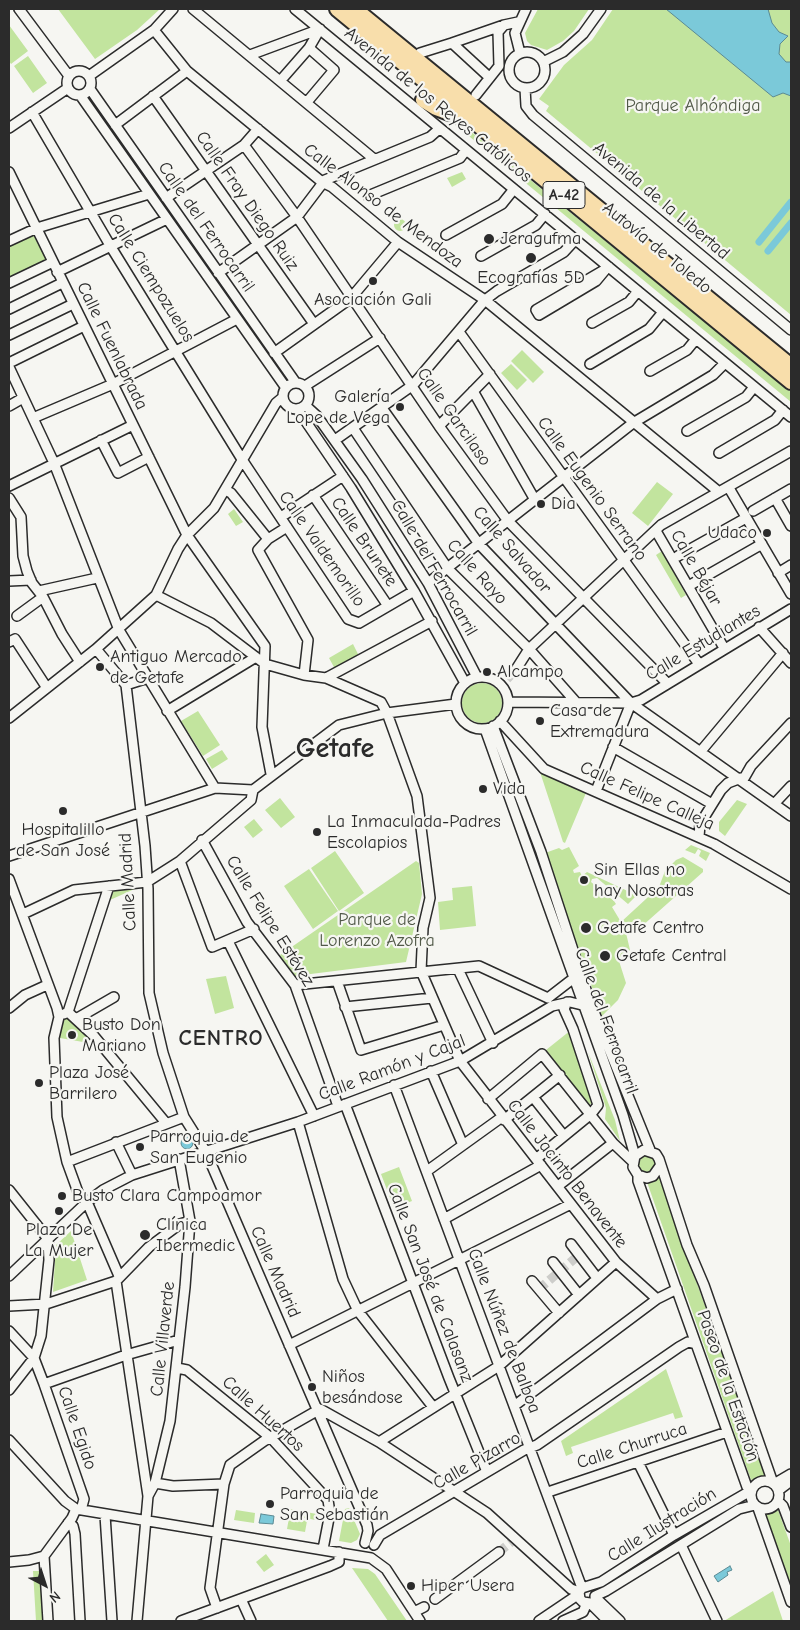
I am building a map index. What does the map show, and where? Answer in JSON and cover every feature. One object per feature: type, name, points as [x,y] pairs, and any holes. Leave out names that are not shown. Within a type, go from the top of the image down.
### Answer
[{"type":"highway","name":"Autovía de Toledo","points":[[336,9],[489,126],[791,366]]},
{"type":"highway","name":"Autovía de Toledo","points":[[355,9],[489,126],[791,382]]},
{"type":"highway","points":[[367,33],[377,48],[395,65]]},
{"type":"highway","points":[[388,36],[420,53]]},
{"type":"highway","points":[[476,95],[489,126]]},
{"type":"highway","points":[[422,100],[436,108],[489,126]]},
{"type":"street","points":[[20,9],[69,76],[68,88],[74,94],[80,95],[90,89],[91,81],[89,76],[80,71],[69,76]]},
{"type":"street","points":[[89,76],[154,30],[173,9]]},
{"type":"street","points":[[193,9],[374,159]]},
{"type":"street","name":"Avenida de los Reyes Católicos","points":[[295,9],[439,130],[545,214],[607,268],[638,291],[791,417]]},
{"type":"street","points":[[520,54],[515,33],[518,22],[526,9]]},
{"type":"street","points":[[543,62],[564,52],[583,34],[601,9]]},
{"type":"street","points":[[420,53],[518,22]]},
{"type":"street","points":[[476,95],[498,66],[498,32],[504,25]]},
{"type":"street","points":[[250,55],[320,29]]},
{"type":"street","points":[[281,80],[309,48],[320,29]]},
{"type":"street","name":"Calle Alonso de Mendoza","points":[[154,30],[187,71],[322,182],[332,187],[398,242],[485,300],[719,492]]},
{"type":"street","points":[[452,43],[489,77]]},
{"type":"street","points":[[307,102],[334,70],[309,48]]},
{"type":"street","points":[[532,53],[543,62],[545,70],[542,80],[533,87],[525,88],[513,81],[509,70],[512,60],[520,54],[532,53]]},
{"type":"street","points":[[115,125],[187,71]]},
{"type":"street","points":[[9,128],[68,88]]},
{"type":"street","name":"Avenida de la Libertad","points":[[525,88],[526,106],[532,115],[791,330]]},
{"type":"street","name":"Calle del Ferrocarril","points":[[90,89],[296,383]]},
{"type":"street","name":"Calle del Ferrocarril","points":[[80,95],[286,388]]},
{"type":"street","name":"Calle Fray Diego Ruiz","points":[[153,96],[314,324]]},
{"type":"street","name":"Calle Ciempozuelos","points":[[32,112],[111,247],[243,461]]},
{"type":"street","points":[[166,198],[244,144],[258,129]]},
{"type":"street","points":[[218,273],[297,217],[322,182],[430,137],[439,130]]},
{"type":"street","name":"Calle Garcilaso","points":[[244,144],[297,217],[439,426],[508,521],[667,683]]},
{"type":"street","points":[[368,196],[460,158],[466,150]]},
{"type":"street","name":"Calle Fuenlabrada","points":[[9,172],[187,535],[250,622],[265,646],[262,727],[271,774]]},
{"type":"street","points":[[446,235],[502,204],[514,189]]},
{"type":"street","points":[[9,241],[37,228],[149,194]]},
{"type":"street","points":[[481,256],[536,225],[545,214]]},
{"type":"street","points":[[57,272],[167,219]]},
{"type":"street","points":[[335,440],[413,386],[485,300],[564,252],[575,240]]},
{"type":"street","points":[[274,353],[351,298],[398,242]]},
{"type":"street","points":[[9,283],[53,262]]},
{"type":"street","points":[[607,268],[596,281],[539,315],[536,310],[607,268]]},
{"type":"street","points":[[9,309],[62,282]]},
{"type":"street","points":[[592,324],[629,302],[638,291]]},
{"type":"street","points":[[9,335],[73,304]]},
{"type":"street","points":[[590,364],[649,329],[663,312]]},
{"type":"street","points":[[33,418],[113,384],[237,319]]},
{"type":"street","points":[[84,326],[10,364],[23,398],[54,463],[97,578],[119,630],[216,788]]},
{"type":"street","name":"Calle Eugenio Serrano","points":[[459,332],[699,664]]},
{"type":"street","points":[[305,386],[380,338]]},
{"type":"street","points":[[650,371],[687,350],[696,339]]},
{"type":"street","points":[[428,583],[633,423],[713,375],[725,363]]},
{"type":"street","points":[[439,426],[490,374]]},
{"type":"street","points":[[9,718],[119,630],[156,595],[178,549],[187,535],[214,508],[276,404],[282,398],[286,388],[296,383],[305,386],[310,397],[302,408],[289,408],[282,398]]},
{"type":"street","points":[[687,431],[746,397],[754,386]]},
{"type":"street","points":[[473,391],[535,500]]},
{"type":"street","points":[[9,406],[23,398]]},
{"type":"street","name":"Calle del Ferrocarril","points":[[302,408],[317,416],[335,440],[428,583],[477,677]]},
{"type":"street","name":"Calle del Ferrocarril","points":[[302,408],[432,621],[465,683]]},
{"type":"street","name":"Calle Salvador","points":[[382,408],[479,544],[631,703],[742,779],[791,816]]},
{"type":"street","points":[[718,453],[775,420],[783,410]]},
{"type":"street","points":[[9,486],[133,425]]},
{"type":"street","name":"Calle Rayo","points":[[353,428],[448,568],[529,649],[575,701]]},
{"type":"street","points":[[101,440],[118,473],[149,457]]},
{"type":"street","points":[[515,671],[529,649],[656,531],[719,492],[791,452]]},
{"type":"street","name":"Calle Valdemorillo","points":[[243,461],[348,620],[359,623],[414,591]]},
{"type":"street","points":[[281,517],[343,476]]},
{"type":"street","points":[[729,488],[749,514],[762,544],[791,594]]},
{"type":"street","points":[[678,556],[791,489]]},
{"type":"street","points":[[225,490],[231,493],[268,539]]},
{"type":"street","name":"Calle Brunete","points":[[313,495],[388,606]]},
{"type":"street","points":[[9,498],[21,517],[23,556],[31,580],[80,662]]},
{"type":"street","points":[[775,498],[791,526]]},
{"type":"street","points":[[287,527],[268,539],[258,550],[308,640],[304,675]]},
{"type":"street","name":"Calle Béjar","points":[[656,531],[724,648]]},
{"type":"street","points":[[692,584],[762,544]]},
{"type":"street","points":[[778,573],[791,565]]},
{"type":"street","points":[[17,616],[41,594],[97,578]]},
{"type":"street","points":[[9,581],[31,580]]},
{"type":"street","points":[[156,595],[212,623],[265,664],[304,675],[317,673],[381,702],[387,713],[417,796],[430,898],[423,928],[421,971]]},
{"type":"street","name":"Calle Estudiantes","points":[[631,703],[641,700],[791,609]]},
{"type":"street","points":[[326,678],[432,621]]},
{"type":"street","points":[[759,627],[791,662]]},
{"type":"street","points":[[9,642],[15,639],[47,688]]},
{"type":"street","points":[[96,649],[126,685],[148,678]]},
{"type":"street","points":[[701,751],[783,653]]},
{"type":"street","points":[[167,711],[256,657]]},
{"type":"street","points":[[477,677],[503,682],[508,702],[504,716],[493,725],[478,729],[465,723],[460,718],[456,704],[458,692],[465,683],[477,677]]},
{"type":"street","name":"Calle Madrid","points":[[126,685],[145,846],[149,993],[163,1053],[184,1117],[206,1152],[316,1411],[367,1525],[368,1550]]},
{"type":"street","points":[[508,702],[575,701],[631,703],[596,791]]},
{"type":"street","points":[[23,914],[74,890],[147,882],[180,861],[202,840],[251,800],[253,790],[271,774],[338,725],[387,713],[456,704]]},
{"type":"street","points":[[699,836],[700,824],[728,783],[742,779],[751,766],[791,723]]},
{"type":"street","name":"Calle del Ferrocarril","points":[[493,725],[582,1005],[623,1115],[634,1158]]},
{"type":"street","name":"Calle del Ferrocarril","points":[[493,725],[540,852],[590,1002],[650,1150]]},
{"type":"street","name":"Calle Felipe Calleja","points":[[493,725],[544,769],[699,836],[791,889]]},
{"type":"street","points":[[613,747],[712,804]]},
{"type":"street","points":[[775,803],[791,786]]},
{"type":"street","points":[[9,856],[216,788],[253,790]]},
{"type":"street","name":"Calle Felipe Estévez","points":[[202,840],[248,922],[295,985],[341,1105]]},
{"type":"street","points":[[180,861],[212,947],[254,928]]},
{"type":"street","points":[[9,879],[59,1017],[54,1038],[58,1117],[67,1162],[79,1195],[87,1202],[118,1279],[126,1355],[148,1496]]},
{"type":"street","points":[[59,1017],[68,1012],[109,886]]},
{"type":"street","points":[[228,941],[314,1116]]},
{"type":"street","points":[[295,985],[479,966],[550,1002],[570,981]]},
{"type":"street","points":[[458,968],[493,1043]]},
{"type":"street","name":"Calle Jacinto Benavente","points":[[421,971],[460,1061],[616,1262],[657,1299]]},
{"type":"street","points":[[337,981],[361,1050],[444,1025]]},
{"type":"street","points":[[9,1008],[25,995],[47,985]]},
{"type":"street","points":[[76,1019],[114,997]]},
{"type":"street","points":[[345,1007],[432,998]]},
{"type":"street","name":"Calle Ramón y Cajal","points":[[9,1276],[87,1202],[103,1190],[132,1175],[298,1122],[460,1061],[493,1043],[550,1002],[567,1002],[582,1005]]},
{"type":"street","points":[[444,1219],[539,1162],[564,1136],[591,1114],[598,1101],[566,1014],[564,1006],[567,1002]]},
{"type":"street","points":[[68,1012],[94,1036],[166,1124]]},
{"type":"street","points":[[488,1099],[542,1054],[613,1143],[634,1158]]},
{"type":"street","points":[[431,1071],[463,1145]]},
{"type":"street","points":[[426,1170],[533,1097],[560,1075]]},
{"type":"street","name":"Calle Núñez de Balboa","points":[[394,1085],[587,1595]]},
{"type":"street","points":[[533,1097],[564,1136]]},
{"type":"street","name":"Calle San José de Calasanz","points":[[341,1105],[487,1472]]},
{"type":"street","points":[[67,1162],[184,1117]]},
{"type":"street","points":[[298,1122],[343,1279],[358,1311],[433,1407]]},
{"type":"street","points":[[116,1142],[132,1175]]},
{"type":"street","points":[[558,1186],[613,1143]]},
{"type":"street","points":[[650,1150],[659,1159],[660,1166],[653,1176],[647,1178],[638,1176],[633,1167],[634,1158],[639,1152],[650,1150]]},
{"type":"street","name":"Calle Villaverde","points":[[137,1621],[148,1496],[155,1484],[170,1421],[177,1368],[190,1221],[179,1159]]},
{"type":"street","name":"Paseo de la Estación","points":[[660,1166],[775,1486]]},
{"type":"street","name":"Paseo de la Estación","points":[[638,1176],[638,1181],[727,1432],[747,1487],[752,1490]]},
{"type":"street","points":[[9,1191],[48,1239],[46,1304],[41,1336],[34,1358],[9,1390]]},
{"type":"street","points":[[289,1345],[571,1204]]},
{"type":"street","points":[[9,1306],[46,1304],[118,1279],[149,1247],[180,1224],[190,1221]]},
{"type":"street","points":[[571,1244],[598,1278]]},
{"type":"street","points":[[553,1262],[579,1295]]},
{"type":"street","points":[[379,1442],[499,1366],[616,1262]]},
{"type":"street","points":[[532,1281],[558,1313]]},
{"type":"street","points":[[514,1406],[657,1299],[677,1289]]},
{"type":"street","points":[[9,1331],[34,1358]]},
{"type":"street","points":[[44,1384],[126,1355],[179,1340]]},
{"type":"street","name":"Calle Pizarro","points":[[339,1552],[349,1554],[368,1550],[380,1535],[524,1450],[531,1449],[679,1347],[688,1342],[696,1344]]},
{"type":"street","name":"Calle Egido","points":[[34,1358],[84,1498],[78,1510]]},
{"type":"street","name":"Calle Huertos","points":[[177,1368],[187,1370],[271,1438],[328,1500],[330,1513],[323,1549]]},
{"type":"street","points":[[217,1608],[210,1588],[224,1484],[230,1465],[320,1409],[379,1442],[456,1491],[487,1513],[571,1589],[587,1595],[620,1621]]},
{"type":"street","name":"Calle Churruca","points":[[548,1492],[727,1432]]},
{"type":"street","points":[[9,1440],[65,1501],[78,1510],[339,1552],[339,1562],[181,1621]]},
{"type":"street","points":[[638,1462],[674,1535]]},
{"type":"street","points":[[775,1486],[791,1474]]},
{"type":"street","points":[[791,1481],[775,1486],[759,1482],[752,1490],[751,1495],[791,1602]]},
{"type":"street","points":[[155,1484],[172,1486],[224,1484]]},
{"type":"street","points":[[775,1486],[778,1501],[783,1506],[791,1527]]},
{"type":"street","name":"Calle Ilustración","points":[[587,1595],[674,1535],[752,1490]]},
{"type":"street","points":[[756,1506],[772,1508],[778,1501]]},
{"type":"street","name":"Calle Ilustración","points":[[587,1595],[606,1592],[739,1509],[756,1506]]},
{"type":"street","points":[[9,1562],[44,1556],[78,1510]]},
{"type":"street","points":[[105,1514],[112,1621]]},
{"type":"street","points":[[68,1523],[73,1526],[75,1534],[80,1621]]},
{"type":"street","points":[[681,1545],[717,1621]]},
{"type":"street","points":[[368,1550],[386,1569],[420,1621]]},
{"type":"street","points":[[435,1599],[499,1552]]},
{"type":"street","points":[[44,1556],[48,1621]]},
{"type":"street","points":[[539,1621],[587,1595]]},
{"type":"street","points":[[563,1621],[583,1612],[587,1595]]},
{"type":"street","points":[[587,1595],[608,1621]]},
{"type":"street","points":[[241,1599],[251,1621]]},
{"type":"street","points":[[414,1612],[424,1607]]},
{"type":"green space","points":[[58,9],[160,9],[137,30],[95,59]]},
{"type":"green space","points":[[538,9],[589,9],[574,31],[563,41],[547,50],[531,45],[527,41],[525,33]]},
{"type":"green space","name":"Parque Alhóndiga","points":[[613,9],[791,9],[791,315],[546,111],[549,106],[539,99],[564,65],[592,40]]},
{"type":"green space","points":[[9,25],[28,51],[11,64],[9,61]]},
{"type":"green space","points":[[28,56],[47,83],[33,93],[14,66]]},
{"type":"green space","points":[[453,117],[791,392],[791,402],[447,118]]},
{"type":"green space","points":[[462,172],[466,179],[452,187],[447,178]]},
{"type":"green space","points":[[398,219],[402,219],[406,225],[402,231],[398,231],[394,227],[394,223]]},
{"type":"green space","points":[[36,228],[49,258],[9,278],[9,242]]},
{"type":"green space","points":[[522,350],[544,372],[533,383],[511,361]]},
{"type":"green space","points":[[511,364],[527,380],[517,390],[501,373]]},
{"type":"green space","points":[[657,482],[673,494],[648,526],[632,513]]},
{"type":"green space","points":[[234,509],[243,522],[236,526],[228,514]]},
{"type":"green space","points":[[662,551],[686,595],[681,598],[656,555]]},
{"type":"green space","points":[[353,644],[359,656],[335,669],[329,658]]},
{"type":"green space","points":[[482,683],[496,689],[502,703],[496,717],[482,723],[468,717],[462,703],[468,689]]},
{"type":"green space","points":[[198,711],[220,745],[203,756],[181,721]]},
{"type":"green space","points":[[222,750],[228,759],[212,769],[206,759]]},
{"type":"green space","points":[[540,772],[586,793],[565,843],[563,842]]},
{"type":"green space","points":[[280,798],[295,817],[281,828],[265,810]]},
{"type":"green space","points":[[737,800],[747,804],[725,836],[719,831],[719,822]]},
{"type":"green space","points":[[254,819],[263,830],[253,838],[244,827]]},
{"type":"green space","points":[[691,845],[710,853],[706,861],[699,856],[701,851],[698,849],[695,854],[685,850]]},
{"type":"green space","points":[[569,847],[579,866],[573,870],[574,873],[580,872],[582,876],[587,872],[634,894],[635,897],[628,904],[597,878],[592,879],[591,882],[614,901],[616,904],[612,907],[621,922],[659,887],[665,871],[676,860],[683,857],[703,869],[703,872],[641,927],[626,933],[630,950],[619,961],[626,983],[618,1000],[602,1016],[545,853]]},
{"type":"green space","points":[[335,851],[364,893],[339,911],[311,868]]},
{"type":"green space","name":"Parque de Lorenzo Azofra","points":[[416,861],[419,863],[422,894],[406,962],[295,976],[280,955]]},
{"type":"green space","points":[[309,869],[338,911],[313,929],[284,886]]},
{"type":"green space","points":[[472,886],[476,926],[440,930],[438,902],[453,900],[452,888]]},
{"type":"green space","points":[[139,887],[110,900],[114,889]]},
{"type":"green space","points":[[226,976],[234,1008],[215,1014],[206,979]]},
{"type":"green space","points":[[65,1016],[75,1022],[91,1038],[83,1042],[60,1038],[60,1028]]},
{"type":"green space","points":[[571,1030],[596,1101],[589,1105],[546,1050]]},
{"type":"green space","points":[[588,1052],[615,1120],[620,1141],[605,1119],[606,1108]]},
{"type":"green space","points":[[644,1156],[650,1156],[655,1161],[653,1170],[644,1172],[639,1167],[639,1161]]},
{"type":"green space","points":[[399,1167],[412,1201],[394,1208],[381,1174]]},
{"type":"green space","points":[[659,1177],[766,1477],[751,1480],[647,1182]]},
{"type":"green space","points":[[71,1231],[87,1280],[53,1292],[56,1245]]},
{"type":"green space","points":[[666,1369],[683,1417],[675,1419],[673,1413],[571,1447],[573,1453],[566,1456],[561,1441]]},
{"type":"green space","points":[[349,1508],[360,1534],[357,1540],[351,1543],[339,1541],[345,1509]]},
{"type":"green space","points":[[290,1509],[322,1515],[321,1521],[289,1515]]},
{"type":"green space","points":[[236,1510],[255,1513],[254,1523],[234,1520]]},
{"type":"green space","points":[[778,1510],[791,1546],[791,1589],[763,1515]]},
{"type":"green space","points":[[289,1518],[307,1521],[305,1532],[287,1529]]},
{"type":"green space","points":[[266,1554],[274,1565],[264,1572],[256,1562]]},
{"type":"green space","points":[[352,1568],[368,1569],[375,1574],[407,1621],[388,1621]]},
{"type":"green space","points":[[33,1571],[40,1571],[43,1621],[36,1621]]},
{"type":"green space","points":[[773,1591],[783,1621],[724,1621]]},
{"type":"water","points":[[666,9],[768,9],[772,23],[779,32],[788,36],[780,44],[779,54],[786,62],[791,62],[791,96],[783,93],[773,97]]},
{"type":"water","points":[[185,1137],[189,1137],[193,1143],[189,1149],[185,1149],[181,1145],[181,1141]]},
{"type":"water","points":[[261,1514],[274,1516],[273,1524],[259,1523]]},
{"type":"water","points":[[730,1566],[732,1570],[727,1572],[728,1575],[718,1582],[714,1576]]},
{"type":"waterway","points":[[759,242],[791,202]]},
{"type":"waterway","points":[[768,251],[791,223]]},
{"type":"tunnel","points":[[507,679],[515,671]]},
{"type":"tunnel","points":[[539,1289],[579,1255]]},
{"type":"tunnel","points":[[499,1552],[515,1539]]},
{"type":"place","name":"Jeragufma","points":[[489,239]]},
{"type":"place","name":"Ecografías 5D","points":[[531,258]]},
{"type":"place","name":"Asociación Gali","points":[[373,281]]},
{"type":"place","name":"Galería Lope de Vega","points":[[400,407]]},
{"type":"place","name":"Dia","points":[[541,504]]},
{"type":"place","name":"Udaco","points":[[767,533]]},
{"type":"place","name":"Antiguo Mercado de Getafe","points":[[100,667]]},
{"type":"place","name":"Alcampo","points":[[487,672]]},
{"type":"place","name":"Casa de Extremadura","points":[[540,721]]},
{"type":"place","name":"Vida","points":[[483,789]]},
{"type":"place","name":"Hospitalillo de San José","points":[[63,811]]},
{"type":"place","name":"La Inmaculada-Padres Escolapios","points":[[317,832]]},
{"type":"place","name":"Sin Ellas no hay Nosotras","points":[[584,880]]},
{"type":"place","name":"Getafe Centro","points":[[586,928]]},
{"type":"place","name":"Getafe Central","points":[[605,956]]},
{"type":"place","name":"Busto Don Mariano","points":[[72,1035]]},
{"type":"place","name":"Plaza José Barrilero","points":[[39,1083]]},
{"type":"place","name":"Parroquia de San Eugenio","points":[[140,1147]]},
{"type":"place","name":"Busto Clara Campoamor","points":[[62,1196]]},
{"type":"place","name":"Plaza De La Mujer","points":[[59,1211]]},
{"type":"place","name":"Clínica Ibermedic","points":[[145,1235]]},
{"type":"place","name":"Niños besándose","points":[[312,1387]]},
{"type":"place","name":"Parroquia de San Sebastián","points":[[270,1504]]},
{"type":"place","name":"Hiper Usera","points":[[411,1586]]},
{"type":"district","name":"Getafe","points":[[335,749]]},
{"type":"district","name":"CENTRO","points":[[221,1039]]}]
